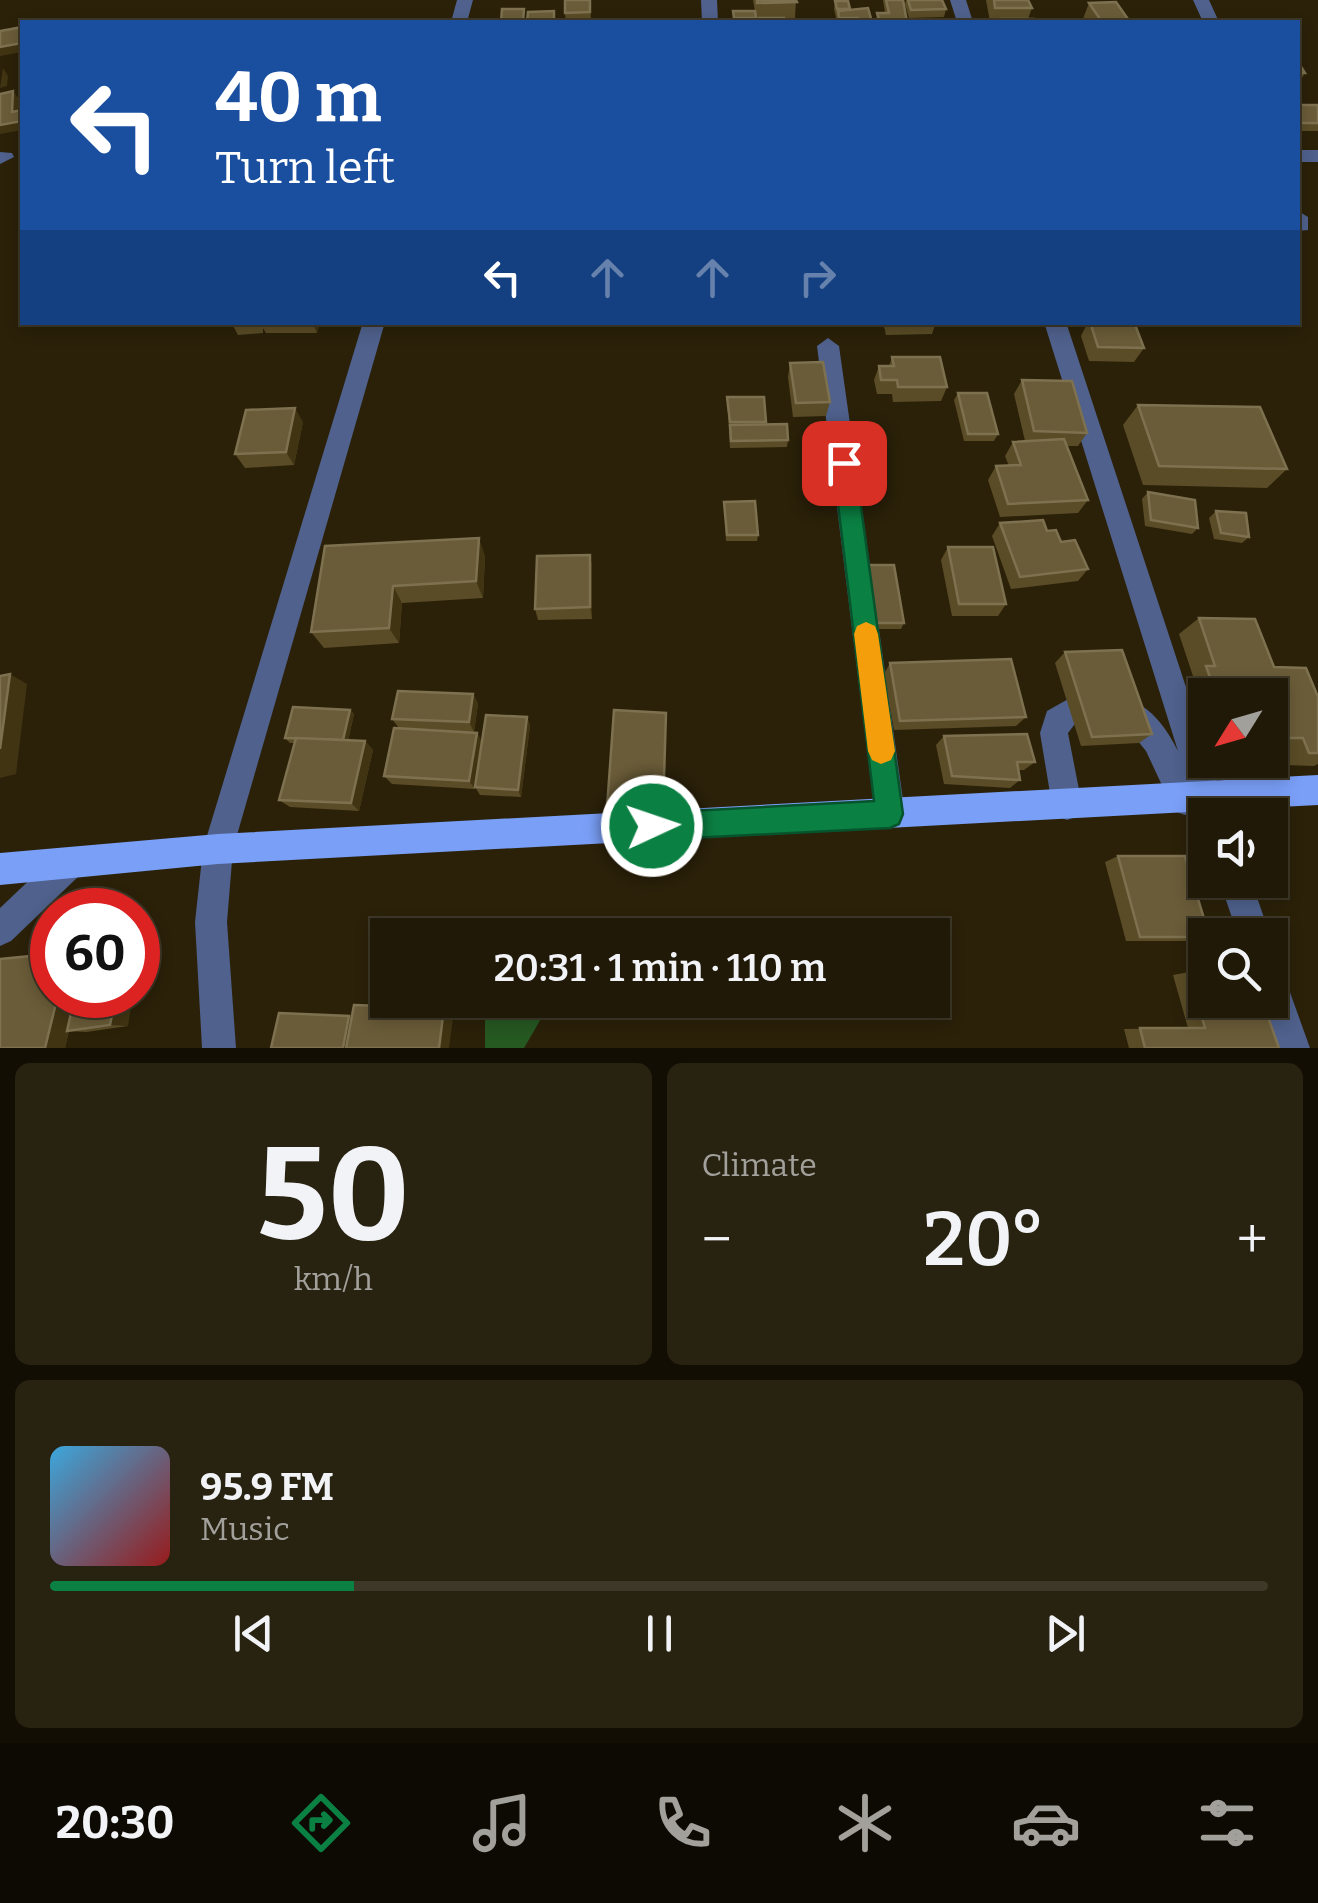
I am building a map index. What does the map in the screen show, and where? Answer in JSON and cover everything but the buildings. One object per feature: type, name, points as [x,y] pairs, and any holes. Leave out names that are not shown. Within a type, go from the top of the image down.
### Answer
[{"type":"main road","points":[[1252,798],[1318,790]]},
{"type":"main road","points":[[0,869],[218,850],[1068,805],[1188,804]]},
{"type":"street","points":[[219,1048],[211,922],[218,850],[373,325]]},
{"type":"street","points":[[1055,325],[1200,798]]},
{"type":"street","points":[[828,346],[890,814]]},
{"type":"street","points":[[1068,805],[1054,733],[1057,721],[1070,712]]},
{"type":"street","points":[[1128,712],[1149,730],[1198,798]]},
{"type":"street","points":[[0,930],[70,863]]},
{"type":"street","points":[[1283,1018],[1293,1048]]},
{"type":"green space","points":[[485,1018],[542,1018],[524,1048],[485,1048]]},
{"type":"slow traffic","points":[[866,634],[881,751]]},
{"type":"route","points":[[652,826],[890,814],[844,463]]}]
